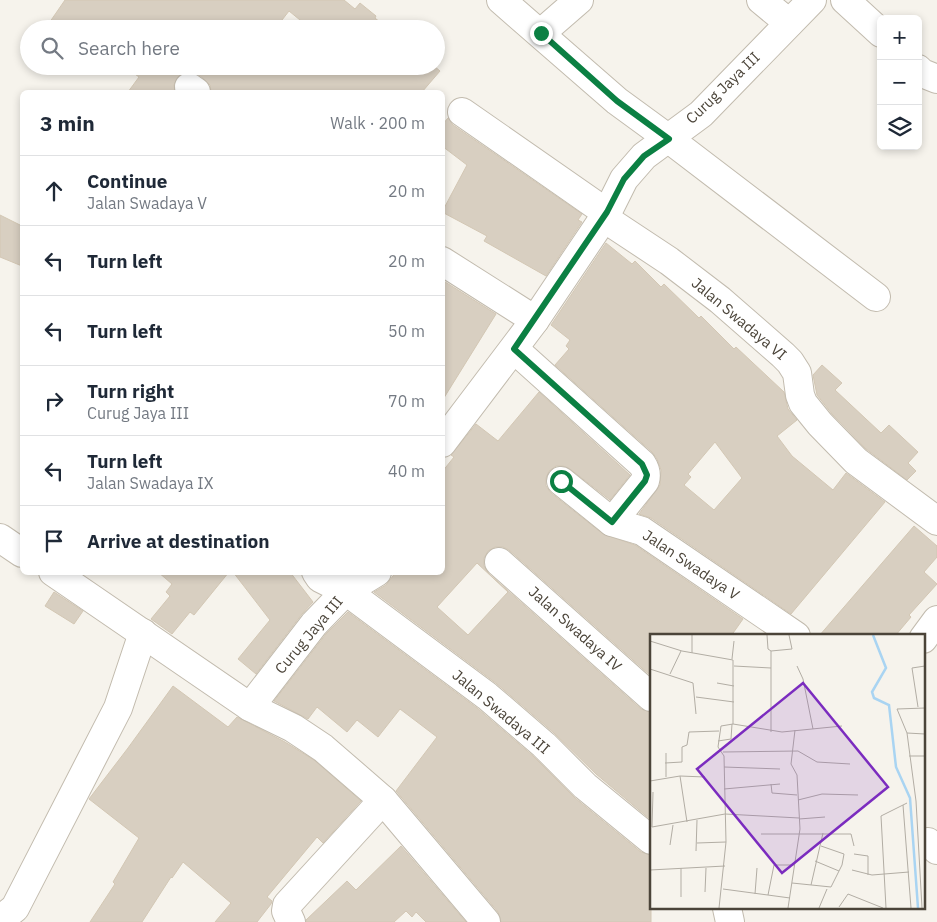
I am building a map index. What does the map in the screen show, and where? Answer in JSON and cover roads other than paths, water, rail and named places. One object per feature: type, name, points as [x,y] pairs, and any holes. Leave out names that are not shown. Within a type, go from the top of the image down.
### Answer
[{"type":"street","points":[[501,0],[617,101],[876,297]]},
{"type":"street","points":[[541,33],[579,0]]},
{"type":"street","points":[[761,0],[789,23]]},
{"type":"street","name":"Curug Jaya III","points":[[445,438],[535,320],[605,215],[624,179],[644,156],[701,114],[812,0]]},
{"type":"street","points":[[845,0],[877,29]]},
{"type":"street","points":[[922,73],[937,80]]},
{"type":"street","name":"Jalan Swadaya VI","points":[[462,112],[720,300],[790,362],[797,373],[803,403],[820,424],[856,461],[937,521]]},
{"type":"street","points":[[445,263],[535,320]]},
{"type":"street","points":[[514,349],[642,464],[645,469],[647,475],[645,481],[612,522]]},
{"type":"street","name":"Jalan Swadaya V","points":[[561,481],[612,522],[642,531],[793,634]]},
{"type":"street","points":[[0,538],[20,551]]},
{"type":"street","name":"Jalan Swadaya IV","points":[[499,562],[650,695]]},
{"type":"street","points":[[57,575],[250,707],[293,728],[323,748],[383,800],[486,922]]},
{"type":"street","name":"Jalan Swadaya III","points":[[318,575],[320,578],[346,592],[487,696],[544,745],[596,795],[650,839]]},
{"type":"street","name":"Curug Jaya III","points":[[250,707],[314,624],[346,592],[372,575]]},
{"type":"street","points":[[924,639],[937,620]]},
{"type":"street","points":[[0,920],[15,908],[118,708],[143,633]]},
{"type":"street","points":[[291,922],[286,911],[287,905],[383,800]]}]
